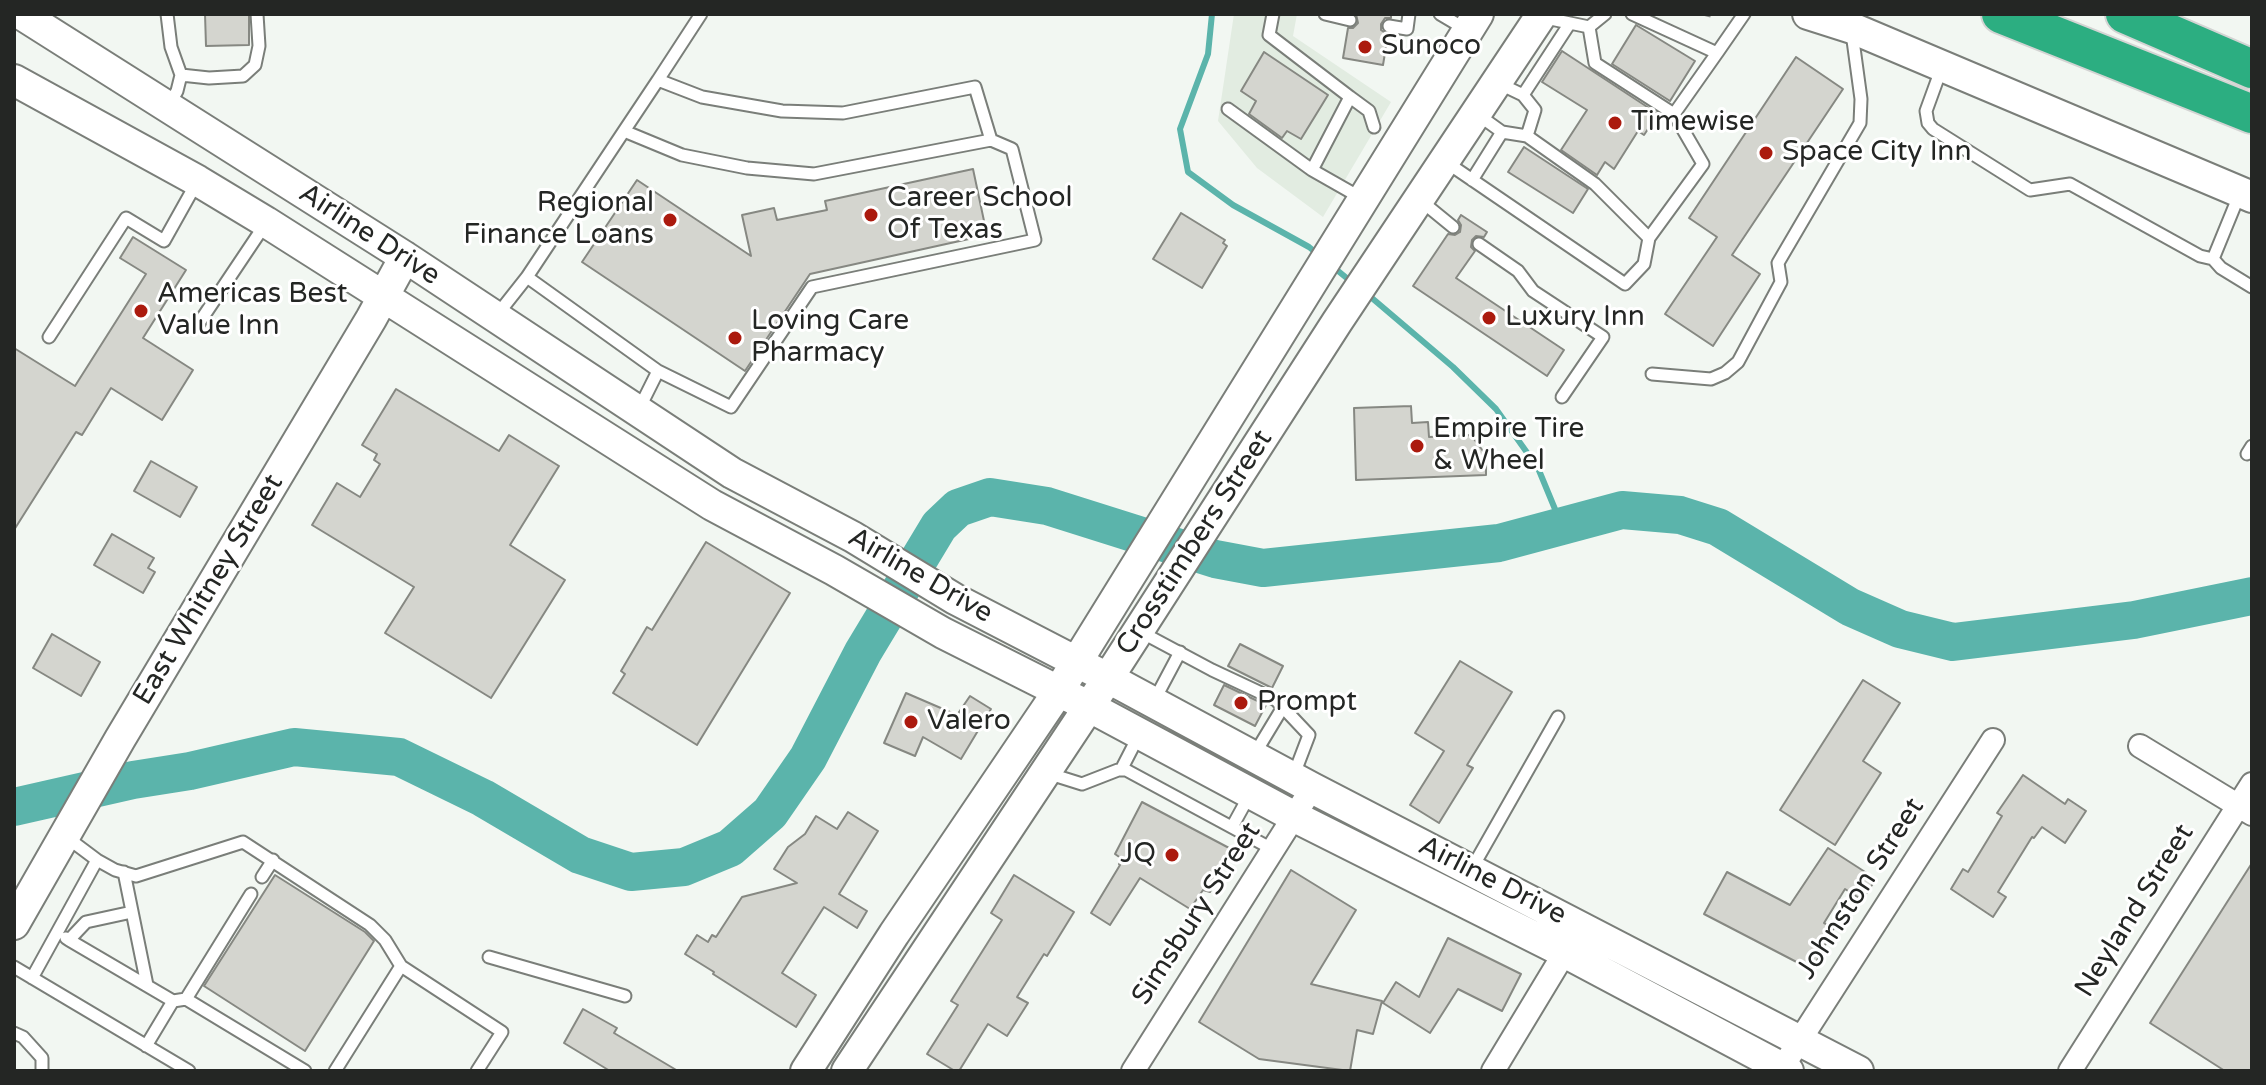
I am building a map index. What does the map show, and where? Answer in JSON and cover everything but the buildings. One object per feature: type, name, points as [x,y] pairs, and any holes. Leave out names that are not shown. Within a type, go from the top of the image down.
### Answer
[{"type":"highway","points":[[2001,14],[2252,114]]},
{"type":"highway","points":[[2125,14],[2252,69]]},
{"type":"main road","points":[[1808,14],[1852,28],[2246,195]]},
{"type":"main road","name":"Crosstimbers Street","points":[[847,1071],[1108,678],[1337,322],[1477,114],[1510,89],[1551,18]]},
{"type":"main road","name":"Airline Drive","points":[[35,20],[405,257],[732,473],[853,537],[955,599],[1471,870],[1573,940],[1783,1070]]},
{"type":"main road","name":"Crosstimbers Street","points":[[806,1071],[894,934],[1058,692],[1473,22]]},
{"type":"main road","name":"Airline Drive","points":[[14,80],[266,222],[712,505],[943,633],[1088,706],[1295,817],[1800,1041],[1858,1071]]},
{"type":"main road","points":[[208,187],[243,155]]},
{"type":"main road","points":[[1381,171],[1420,200]]},
{"type":"main road","name":"East Whitney Street","points":[[14,924],[405,257]]},
{"type":"main road","points":[[1242,394],[1277,415]]},
{"type":"main road","points":[[712,505],[732,473]]},
{"type":"main road","points":[[894,934],[925,952]]},
{"type":"street","name":"Johnston Street","points":[[1783,1070],[1993,740]]},
{"type":"street","points":[[2140,746],[2245,810]]},
{"type":"street","name":"Simsbury Street","points":[[1133,1071],[1295,817],[1302,783]]},
{"type":"street","name":"Neyland Street","points":[[2070,1071],[2245,810],[2252,784]]},
{"type":"street","points":[[1493,1071],[1573,940]]},
{"type":"lane","points":[[167,14],[171,47],[181,75],[177,91],[167,107]]},
{"type":"lane","points":[[181,75],[209,78],[243,76],[255,65],[259,46],[257,14]]},
{"type":"lane","points":[[495,317],[527,277],[701,14]]},
{"type":"lane","points":[[1273,14],[1269,35],[1369,111],[1374,127]]},
{"type":"lane","points":[[1325,14],[1350,20]]},
{"type":"lane","points":[[1389,26],[1407,29],[1409,14]]},
{"type":"lane","points":[[1440,14],[1473,22]]},
{"type":"lane","points":[[1589,27],[1605,14]]},
{"type":"lane","points":[[1632,14],[1717,53]]},
{"type":"lane","points":[[1674,114],[1744,14]]},
{"type":"lane","points":[[1551,18],[1589,27]]},
{"type":"lane","points":[[1445,162],[1625,284],[1644,264],[1649,238],[1703,164],[1674,114],[1595,63],[1589,27]]},
{"type":"lane","points":[[1652,374],[1711,379],[1738,362],[1781,282],[1778,263],[1860,123],[1861,99],[1852,28]]},
{"type":"lane","points":[[1942,66],[1926,111],[1933,129],[2030,190],[2070,184],[2200,256],[2213,259],[2221,268],[2252,287]]},
{"type":"lane","points":[[658,80],[702,97],[782,111],[843,113],[975,87],[991,140]]},
{"type":"lane","points":[[1510,89],[1535,110],[1527,136]]},
{"type":"lane","points":[[1312,170],[1350,97]]},
{"type":"lane","points":[[1228,109],[1312,170],[1355,211]]},
{"type":"lane","points":[[1477,114],[1502,132],[1527,136],[1595,184],[1649,238]]},
{"type":"lane","points":[[527,277],[658,371],[731,407],[812,287],[1035,240],[1012,149],[991,140],[814,174],[747,168],[682,155],[624,131]]},
{"type":"lane","points":[[1472,180],[1502,132]]},
{"type":"lane","points":[[49,337],[126,218],[164,241],[208,187]]},
{"type":"lane","points":[[2213,259],[2246,195]]},
{"type":"lane","points":[[1420,200],[1453,227]]},
{"type":"lane","points":[[197,326],[266,222]]},
{"type":"lane","points":[[1479,244],[1518,271],[1533,291],[1603,337],[1562,397]]},
{"type":"lane","points":[[638,411],[658,371]]},
{"type":"lane","points":[[1138,630],[1276,700],[1309,735],[1302,783]]},
{"type":"lane","points":[[1154,703],[1180,652]]},
{"type":"lane","points":[[1253,757],[1283,707]]},
{"type":"lane","points":[[1471,870],[1558,717]]},
{"type":"lane","points":[[1121,770],[1140,734]]},
{"type":"lane","points":[[1045,773],[1082,784],[1126,770],[1274,850]]},
{"type":"lane","points":[[1232,827],[1251,793]]},
{"type":"lane","points":[[60,843],[136,876],[243,842],[370,925],[385,940],[401,966],[502,1032],[477,1071]]},
{"type":"lane","points":[[32,978],[97,860]]},
{"type":"lane","points":[[262,877],[273,860]]},
{"type":"lane","points":[[124,872],[147,985]]},
{"type":"lane","points":[[186,999],[251,894]]},
{"type":"lane","points":[[69,940],[86,922],[132,912]]},
{"type":"lane","points":[[58,933],[173,1001],[186,999],[305,1071]]},
{"type":"lane","points":[[489,957],[625,996]]},
{"type":"lane","points":[[335,1071],[401,966]]},
{"type":"lane","points":[[14,967],[189,1071]]},
{"type":"lane","points":[[146,1046],[173,1001]]},
{"type":"lane","points":[[14,1033],[23,1037],[42,1058],[42,1071]]},
{"type":"path","points":[[1705,14],[1716,17]]},
{"type":"shaded area","points":[[1234,14],[1297,14],[1293,36],[1391,102],[1323,217],[1257,168],[1218,121]]},
{"type":"waterway","points":[[1212,14],[1208,54],[1180,129],[1188,172],[1233,205],[1320,256]]},
{"type":"waterway","points":[[1332,266],[1354,284]]},
{"type":"waterway","points":[[1366,293],[1453,367],[1496,409],[1538,468],[1562,526]]},
{"type":"waterway","points":[[14,807],[294,747],[399,757],[483,798],[580,855],[631,872],[684,867],[730,848],[770,813],[808,758],[863,652],[939,526],[958,508],[990,497],[1047,506],[1215,559],[1263,568],[1499,543],[1622,510],[1680,515],[1718,527],[1850,607],[1900,629],[1953,642],[2134,620],[2252,596]]},
{"type":"place","name":"Sunoco","points":[[1365,47]]},
{"type":"place","name":"Timewise","points":[[1615,123]]},
{"type":"place","name":"Space City Inn","points":[[1766,153]]},
{"type":"place","name":"Career School Of Texas","points":[[871,215]]},
{"type":"place","name":"Regional Finance Loans","points":[[670,220]]},
{"type":"place","name":"Americas Best Value Inn","points":[[141,311]]},
{"type":"place","name":"Luxury Inn","points":[[1489,318]]},
{"type":"place","name":"Loving Care Pharmacy","points":[[735,338]]},
{"type":"place","name":"Empire Tire & Wheel","points":[[1417,446]]},
{"type":"place","name":"Prompt","points":[[1241,703]]},
{"type":"place","name":"Valero","points":[[911,722]]},
{"type":"place","name":"JQ","points":[[1172,855]]}]
